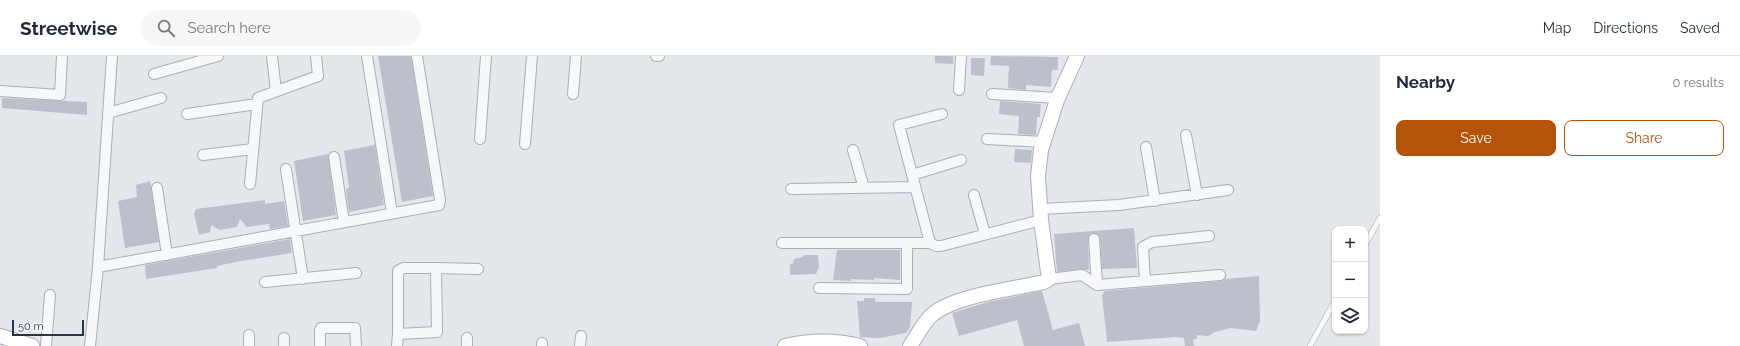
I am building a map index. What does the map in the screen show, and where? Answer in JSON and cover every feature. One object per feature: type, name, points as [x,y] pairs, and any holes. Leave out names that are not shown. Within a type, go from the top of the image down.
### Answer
[{"type":"street","points":[[0,91],[60,95],[62,56]]},
{"type":"street","points":[[90,346],[98,267],[112,56]]},
{"type":"street","points":[[154,74],[218,56]]},
{"type":"street","points":[[272,56],[276,92]]},
{"type":"street","points":[[250,184],[257,104],[259,97],[318,76],[316,56]]},
{"type":"street","points":[[367,56],[392,213]]},
{"type":"street","points":[[98,267],[440,203],[417,56]]},
{"type":"street","points":[[480,139],[486,56]]},
{"type":"street","points":[[525,144],[532,56]]},
{"type":"street","points":[[572,94],[576,56]]},
{"type":"street","points":[[959,90],[961,56]]},
{"type":"street","points":[[1049,279],[1038,176],[1044,142],[1058,98],[1077,56]]},
{"type":"street","points":[[992,94],[1058,98]]},
{"type":"street","points":[[108,113],[161,98]]},
{"type":"street","points":[[187,114],[257,104]]},
{"type":"street","points":[[930,243],[899,125],[942,114]]},
{"type":"street","points":[[1186,135],[1197,195]]},
{"type":"street","points":[[987,139],[1044,142]]},
{"type":"street","points":[[1146,147],[1155,201]]},
{"type":"street","points":[[203,155],[253,150]]},
{"type":"street","points":[[853,150],[864,188]]},
{"type":"street","points":[[334,158],[344,222]]},
{"type":"street","points":[[912,176],[961,160]]},
{"type":"street","points":[[286,169],[303,279]]},
{"type":"street","points":[[791,190],[915,187]]},
{"type":"street","points":[[157,188],[167,255]]},
{"type":"street","points":[[782,243],[930,243],[936,246],[941,246],[985,234],[1041,215],[1155,201],[1228,190]]},
{"type":"street","points":[[974,195],[985,234]]},
{"type":"street","points":[[1145,280],[1143,248],[1147,244],[1152,242],[1209,236]]},
{"type":"street","points":[[1094,239],[1097,285]]},
{"type":"street","points":[[819,288],[907,289],[907,243]]},
{"type":"street","points":[[397,346],[398,271],[403,268],[478,269]]},
{"type":"street","points":[[398,334],[437,332],[436,268]]},
{"type":"street","points":[[264,282],[356,274]]},
{"type":"street","points":[[910,346],[932,315],[942,307],[958,300],[1044,282],[1049,279],[1082,275],[1097,285],[1220,275]]},
{"type":"street","points":[[46,346],[50,295]]},
{"type":"street","points":[[320,346],[320,330],[322,328],[355,328],[356,346]]},
{"type":"street","points":[[249,335],[249,346]]},
{"type":"street","points":[[0,337],[32,346]]},
{"type":"street","points":[[785,346],[845,343],[860,346]]},
{"type":"lane","points":[[1368,240],[1380,218]]},
{"type":"lane","points":[[1310,346],[1332,306]]},
{"type":"building","points":[[378,56],[411,56],[433,196],[402,202]]},
{"type":"building","points":[[935,56],[953,56],[953,64],[935,63]]},
{"type":"building","points":[[991,56],[1058,57],[1058,70],[1052,70],[1051,87],[1026,85],[1026,90],[1008,88],[1009,66],[990,65]]},
{"type":"building","points":[[971,58],[985,58],[984,76],[971,75]]},
{"type":"building","points":[[2,98],[87,102],[87,115],[2,108]]},
{"type":"building","points":[[1000,101],[1041,104],[1040,117],[1037,117],[1036,135],[1018,134],[1019,116],[999,114]]},
{"type":"building","points":[[375,145],[384,205],[349,212],[346,189],[349,188],[344,151]]},
{"type":"building","points":[[1015,149],[1032,150],[1031,163],[1014,162]]},
{"type":"building","points":[[328,154],[336,215],[303,221],[294,161]]},
{"type":"building","points":[[150,181],[159,242],[125,248],[118,201],[137,197],[136,185]]},
{"type":"building","points":[[265,200],[265,204],[284,201],[288,226],[270,229],[269,224],[247,227],[240,219],[237,227],[220,230],[211,225],[210,232],[199,235],[194,214],[196,209]]},
{"type":"building","points":[[1134,228],[1137,268],[1102,269],[1100,238],[1099,235],[1094,233],[1090,234],[1088,239],[1089,270],[1081,269],[1057,272],[1054,234]]},
{"type":"building","points":[[290,239],[292,253],[241,261],[217,266],[217,268],[146,279],[145,265]]},
{"type":"building","points":[[837,250],[900,250],[900,280],[874,278],[874,280],[833,280]]},
{"type":"building","points":[[804,255],[818,255],[819,267],[816,274],[790,275],[790,265],[793,263],[794,259],[803,257]]},
{"type":"building","points":[[1259,276],[1260,321],[1256,331],[1230,328],[1215,332],[1208,336],[1197,335],[1197,339],[1193,339],[1194,346],[1185,346],[1184,338],[1176,337],[1107,342],[1102,295],[1105,291],[1221,281],[1225,279]]},
{"type":"building","points":[[1042,291],[1053,330],[1079,323],[1085,346],[1024,346],[1017,320],[959,336],[952,313],[988,302]]},
{"type":"building","points":[[864,298],[875,298],[875,302],[912,302],[910,327],[906,333],[880,338],[860,337],[857,301],[864,301]]}]
